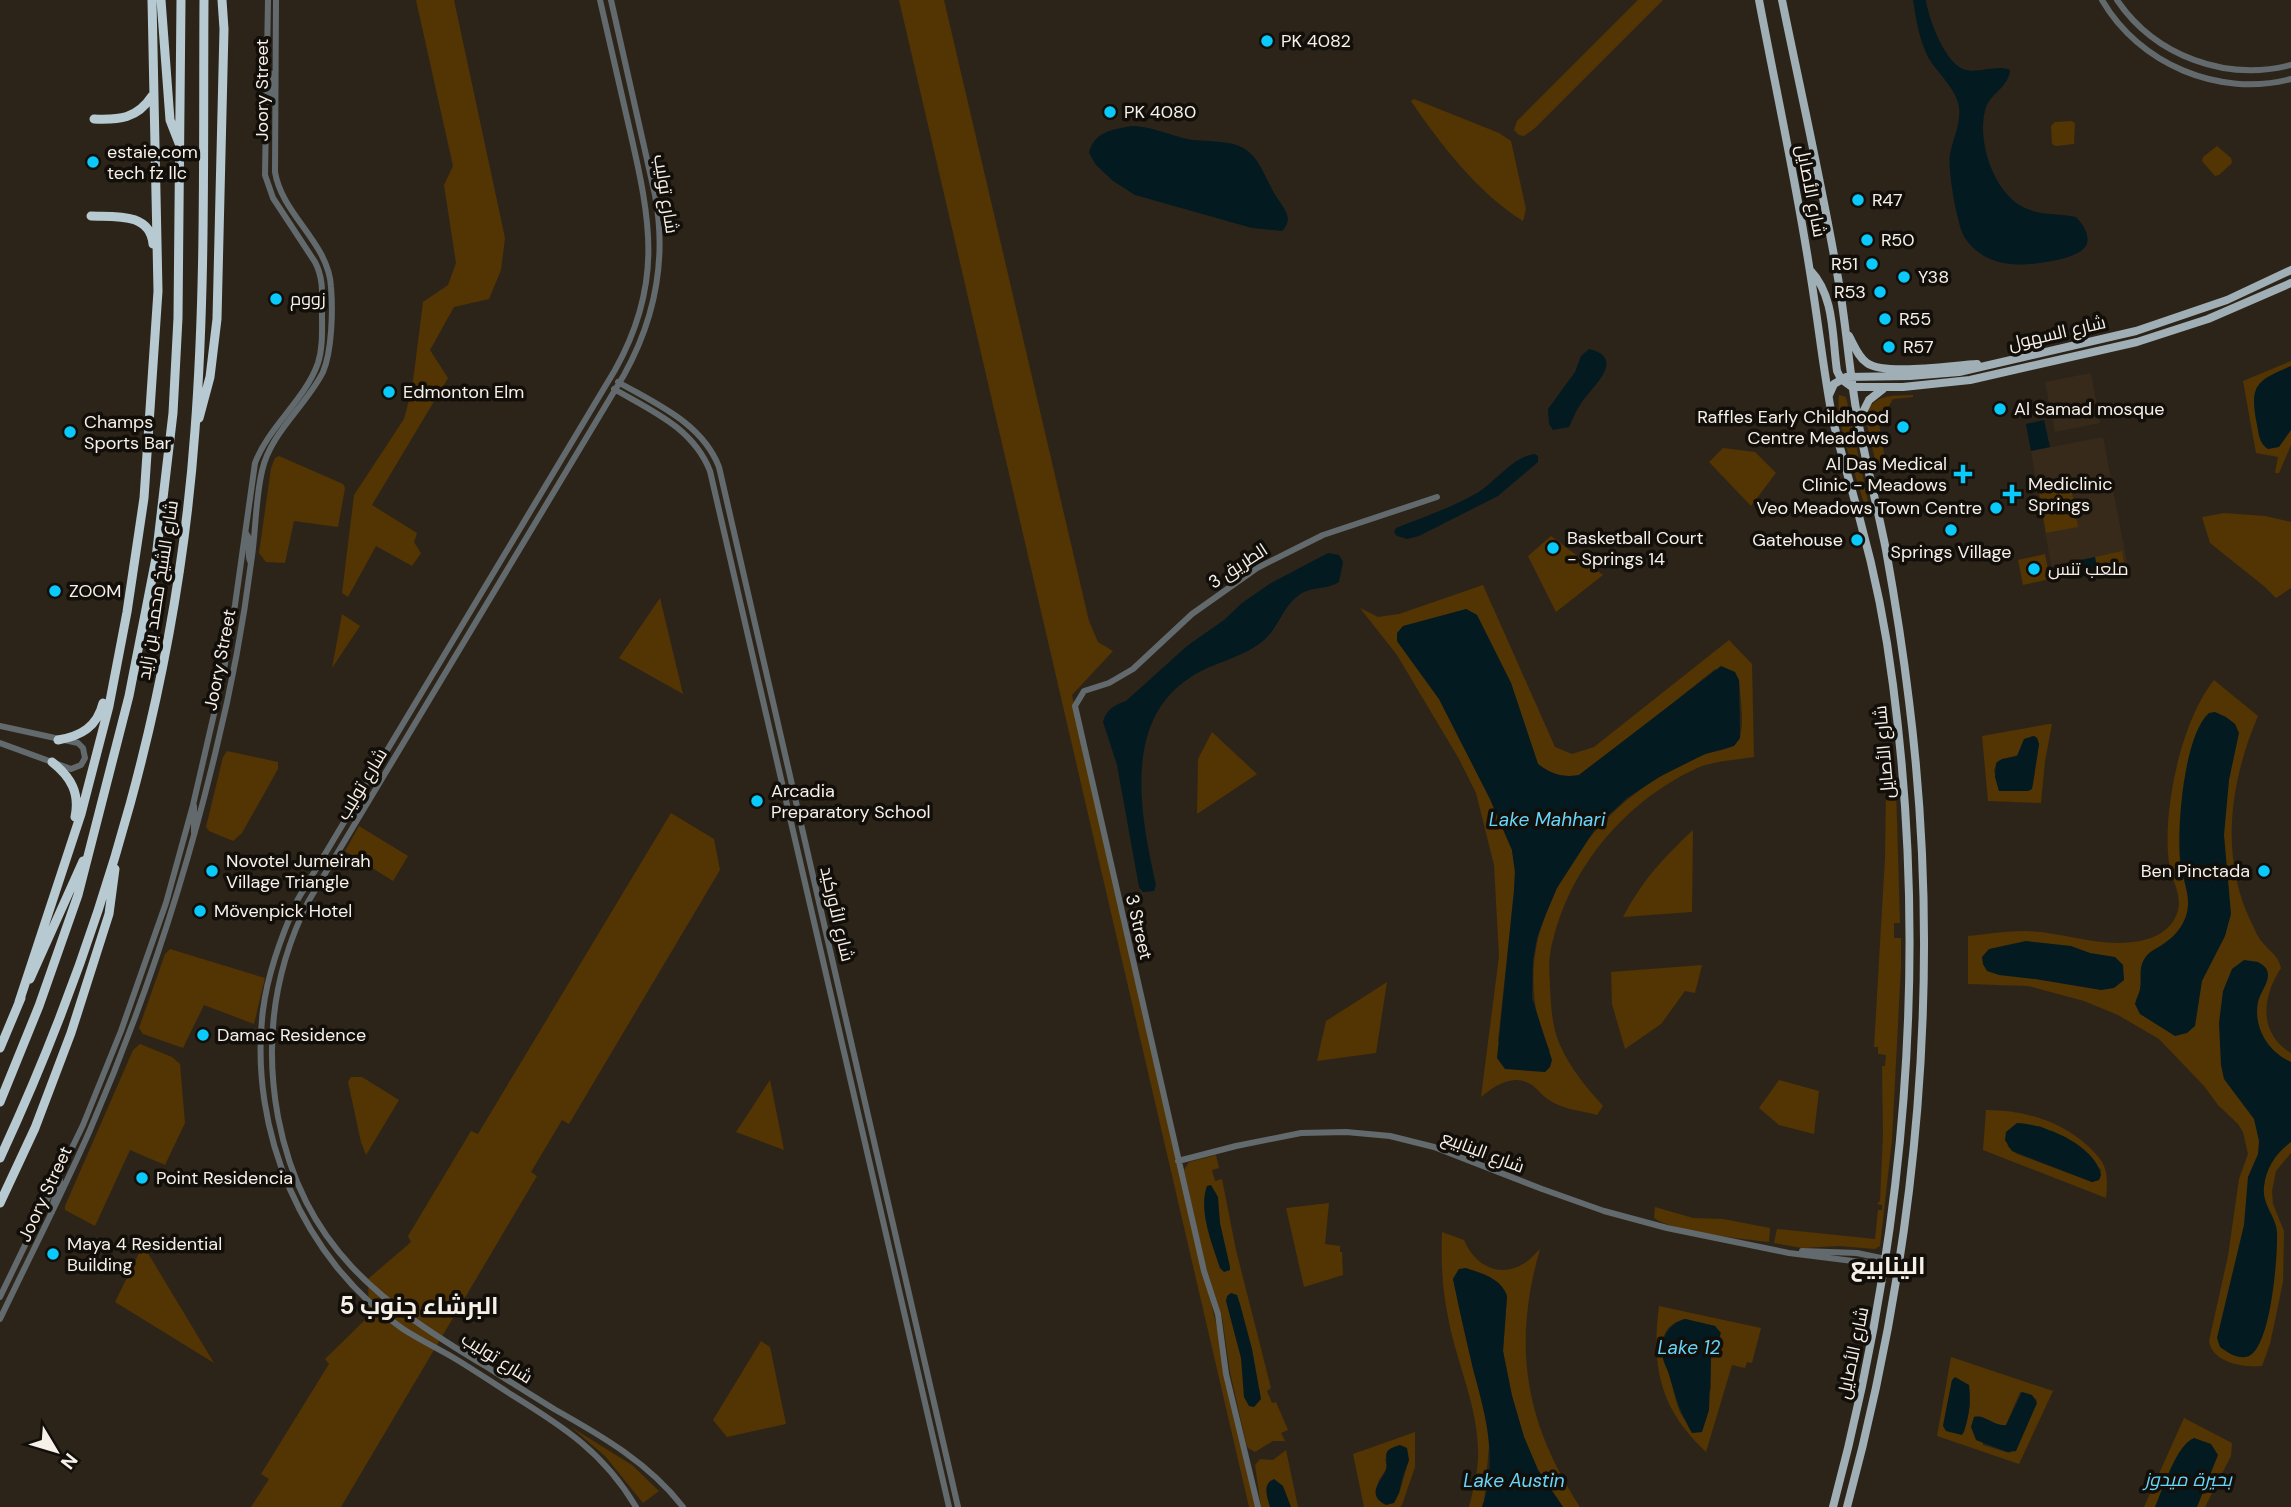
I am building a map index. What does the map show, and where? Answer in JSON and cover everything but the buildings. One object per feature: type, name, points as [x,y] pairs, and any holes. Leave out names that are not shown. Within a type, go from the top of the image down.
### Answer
[{"type":"highway","points":[[19,1002],[92,774],[127,612],[144,498],[158,291],[152,0]]},
{"type":"highway","points":[[162,0],[170,120],[180,144]]},
{"type":"highway","name":"شارع الشيخ محمد بن زايد","points":[[0,1102],[60,950],[93,840],[130,696],[156,558],[173,413],[177,330],[181,0]]},
{"type":"highway","name":"شارع الشيخ محمد بن زايد","points":[[0,1158],[51,1038],[117,851],[153,714],[163,662],[183,544],[195,430],[201,318],[204,0]]},
{"type":"highway","points":[[195,430],[209,384],[217,319],[224,29],[222,0]]},
{"type":"highway","points":[[224,29],[228,0]]},
{"type":"highway","points":[[94,119],[116,120],[134,115],[153,95]]},
{"type":"highway","points":[[91,216],[133,219],[148,229],[153,238],[158,291]]},
{"type":"highway","points":[[58,740],[80,734],[94,723],[101,713],[107,691],[114,679]]},
{"type":"highway","points":[[52,762],[68,776],[76,794],[77,807],[66,862]]},
{"type":"highway","points":[[0,1048],[93,840]]},
{"type":"highway","points":[[0,1203],[35,1128],[71,1033],[111,909],[117,851]]},
{"type":"main road","name":"شارع الأصايل","points":[[1759,0],[1810,270],[1829,396],[1882,614],[1894,690],[1907,840],[1910,957],[1906,1074],[1898,1173],[1886,1263],[1862,1390],[1833,1507]]},
{"type":"main road","points":[[1776,0],[1784,13]]},
{"type":"main road","name":"شارع الأصايل","points":[[1782,0],[1838,278],[1858,422],[1885,549],[1901,642],[1915,749],[1922,852],[1924,975],[1913,1159],[1899,1266],[1872,1409],[1847,1507]]},
{"type":"main road","points":[[1810,270],[1827,297],[1836,366],[1841,379],[1852,387]]},
{"type":"main road","name":"شارع السهول","points":[[1841,379],[1959,372],[2004,362],[2159,324],[2227,300],[2291,270]]},
{"type":"main road","name":"شارع السهول","points":[[1852,387],[1928,386],[1979,379],[2137,342],[2208,319],[2291,282]]},
{"type":"main road","points":[[1845,330],[1860,356],[1877,368],[2004,362]]},
{"type":"main road","points":[[1829,396],[1834,384],[1841,379]]},
{"type":"main road","points":[[1858,422],[1869,400],[1884,388]]},
{"type":"street","name":"Joory Street","points":[[0,1297],[59,1177],[101,1081],[166,903],[193,805],[227,655],[253,469],[257,457],[313,374],[320,357],[323,289],[320,272],[273,198],[266,181],[268,0]]},
{"type":"street","name":"Joory Street","points":[[0,1319],[52,1214],[95,1117],[160,949],[195,835],[232,676],[264,463],[319,378],[327,360],[332,289],[329,273],[323,258],[279,189],[276,178],[276,0]]},
{"type":"street","name":"شارع توليب","points":[[600,0],[647,210],[648,270],[635,329],[608,382],[298,899],[285,927],[267,985],[260,1058],[268,1114],[284,1174],[309,1228],[345,1277],[397,1324],[572,1433],[605,1464],[636,1507]]},
{"type":"street","name":"شارع توليب","points":[[611,0],[650,170],[659,222],[658,278],[644,332],[617,386],[303,912],[288,948],[277,987],[272,1022],[272,1068],[279,1124],[298,1184],[326,1234],[364,1282],[430,1332],[629,1454],[673,1493],[683,1507]]},
{"type":"street","points":[[2102,0],[2117,22],[2136,42],[2157,57],[2191,74],[2235,84],[2260,84],[2291,79]]},
{"type":"street","points":[[2117,0],[2146,33],[2171,50],[2198,62],[2245,71],[2291,65]]},
{"type":"street","points":[[267,68],[271,75],[271,92],[276,99]]},
{"type":"street","points":[[630,134],[639,142],[644,164],[650,170]]},
{"type":"street","name":"شارع الأوركيد","points":[[608,382],[688,425],[701,436],[719,467],[958,1507]]},
{"type":"street","name":"شارع الأوركيد","points":[[617,386],[679,427],[701,451],[710,471],[949,1507]]},
{"type":"street","name":"3 الطريق","points":[[1078,699],[1084,691],[1116,679],[1142,663],[1192,614],[1257,568],[1323,535],[1437,497]]},
{"type":"street","points":[[246,533],[251,563]]},
{"type":"street","points":[[733,572],[739,576],[748,596]]},
{"type":"street","name":"3 Street","points":[[1078,699],[1075,711],[1204,1271],[1218,1314],[1226,1374],[1258,1507]]},
{"type":"street","points":[[0,726],[81,745],[85,758],[81,765],[75,768],[0,743]]},
{"type":"street","points":[[771,733],[777,737],[780,751],[785,757]]},
{"type":"street","points":[[193,805],[196,811],[192,828],[195,835]]},
{"type":"street","points":[[845,1058],[850,1061],[855,1078],[860,1083]]},
{"type":"street","name":"شارع الينابيع","points":[[1178,1161],[1301,1133],[1346,1132],[1391,1136],[1434,1147],[1604,1211],[1685,1233],[1773,1250],[1849,1252],[1899,1266]]},
{"type":"street","points":[[52,1214],[52,1203],[61,1184],[59,1177]]},
{"type":"street","points":[[924,1398],[928,1400],[934,1416],[938,1419]]},
{"type":"shaded area","points":[[416,0],[454,0],[505,238],[501,270],[489,299],[454,307],[430,350],[448,378],[372,505],[417,533],[414,542],[421,553],[412,566],[376,546],[348,597],[342,593],[354,495],[404,419],[412,389],[423,302],[448,285],[456,263],[444,185],[453,166]]},
{"type":"shaded area","points":[[899,0],[944,0],[1089,621],[1098,642],[1113,651],[1072,695],[1258,1507],[1249,1507]]},
{"type":"shaded area","points":[[1638,0],[1663,0],[1535,128],[1524,136],[1519,135],[1514,130],[1517,121]]},
{"type":"shaded area","points":[[1414,99],[1499,133],[1511,141],[1526,209],[1523,221],[1491,197],[1461,167],[1422,117],[1411,101]]},
{"type":"shaded area","points":[[2055,122],[2075,123],[2074,144],[2052,144],[2051,126]]},
{"type":"shaded area","points":[[2217,146],[2231,158],[2232,163],[2215,176],[2202,161],[2203,157]]},
{"type":"shaded area","points":[[2291,361],[2291,445],[2279,473],[2275,473],[2278,457],[2256,453],[2243,381]]},
{"type":"shaded area","points":[[2091,373],[2100,423],[2055,432],[2045,382]]},
{"type":"shaded area","points":[[1839,395],[1846,397],[1868,501],[1864,503],[1843,434]]},
{"type":"shaded area","points":[[1913,395],[1893,399],[1879,423],[1885,459],[1884,463],[1876,464],[1867,425],[1870,420],[1867,412],[1875,401],[1893,396]]},
{"type":"shaded area","points":[[2103,437],[2128,568],[2054,582],[2031,451]]},
{"type":"shaded area","points":[[1723,448],[1755,452],[1776,473],[1751,506],[1709,462]]},
{"type":"shaded area","points":[[279,456],[343,484],[345,488],[338,527],[294,521],[285,563],[266,562],[259,553],[271,468],[275,458]]},
{"type":"shaded area","points":[[2071,487],[2078,527],[2046,533],[2039,492]]},
{"type":"shaded area","points":[[2224,513],[2265,516],[2291,522],[2291,588],[2276,598],[2210,543],[2202,517]]},
{"type":"shaded area","points":[[1551,536],[1603,575],[1556,612],[1528,556]]},
{"type":"shaded area","name":"ملعب تنس","points":[[2122,551],[2125,567],[2098,573],[2095,557]]},
{"type":"shaded area","name":"ملعب تنس","points":[[2045,554],[2050,579],[2023,585],[2018,560]]},
{"type":"shaded area","points":[[1483,585],[1555,747],[1572,754],[1594,747],[1729,640],[1752,664],[1754,757],[1717,762],[1697,768],[1644,801],[1621,821],[1583,869],[1557,925],[1549,963],[1554,1024],[1557,1038],[1569,1062],[1603,1106],[1597,1115],[1560,1106],[1532,1085],[1518,1080],[1505,1082],[1481,1097],[1499,956],[1494,865],[1476,793],[1459,759],[1397,655],[1360,608],[1378,617],[1399,614]],"holes":[[[1466,609],[1477,615],[1511,683],[1538,764],[1557,774],[1579,775],[1715,669],[1739,680],[1742,719],[1738,741],[1729,748],[1682,764],[1626,801],[1597,829],[1572,861],[1553,896],[1539,934],[1534,973],[1537,1012],[1550,1051],[1498,1041],[1514,891],[1512,850],[1490,799],[1439,699],[1397,641]]]},
{"type":"shaded area","points":[[660,598],[683,694],[619,658]]},
{"type":"shaded area","points":[[342,614],[360,626],[332,668]]},
{"type":"shaded area","points":[[2214,680],[2258,716],[2248,741],[2235,793],[2232,846],[2235,873],[2252,924],[2281,968],[2267,1002],[2268,1025],[2280,1045],[2291,1053],[2291,1153],[2276,1171],[2272,1191],[2273,1204],[2284,1231],[2283,1282],[2270,1344],[2262,1366],[2239,1365],[2223,1359],[2211,1348],[2209,1341],[2228,1256],[2239,1179],[2248,1154],[2243,1132],[2238,1124],[2159,1039],[2118,1015],[2084,1001],[2028,986],[1968,984],[1968,936],[2026,931],[2120,943],[2154,937],[2172,924],[2179,904],[2169,863],[2168,818],[2171,793],[2183,742],[2202,698]]},
{"type":"shaded area","points":[[2052,724],[2041,803],[1988,801],[1982,736]],"holes":[[[2032,736],[2037,738],[2039,744],[2033,785],[2028,791],[1999,791],[1994,770],[1998,761],[2018,755],[2023,742]]]},
{"type":"shaded area","points":[[1212,732],[1257,774],[1197,814],[1198,759]]},
{"type":"shaded area","points":[[227,751],[278,762],[278,769],[242,833],[233,841],[209,831],[206,827],[223,757]]},
{"type":"shaded area","points":[[1886,786],[1896,788],[1900,923],[1894,923],[1894,938],[1901,938],[1901,965],[1892,1140],[1880,1246],[1875,1249],[1839,1246],[1802,1248],[1774,1243],[1777,1229],[1875,1239],[1878,1210],[1882,1210],[1882,1205],[1877,1204],[1880,1201],[1883,1134],[1882,1066],[1885,1066],[1886,1055],[1878,1054],[1878,1047],[1874,1047],[1885,858]]},
{"type":"shaded area","points":[[671,813],[714,839],[720,870],[569,1124],[562,1120],[531,1172],[537,1176],[341,1507],[251,1507],[269,1479],[261,1474],[329,1364],[325,1359],[369,1316],[368,1279],[411,1242],[408,1236],[471,1131],[478,1134]]},
{"type":"shaded area","points":[[359,826],[408,856],[393,881],[345,851]]},
{"type":"shaded area","points":[[1693,830],[1692,912],[1623,917],[1654,870]]},
{"type":"shaded area","points":[[170,949],[265,978],[254,1024],[204,1005],[183,1048],[143,1034],[139,1028],[165,954]]},
{"type":"shaded area","points":[[1702,965],[1695,993],[1685,991],[1661,1024],[1625,1049],[1612,1004],[1611,972]]},
{"type":"shaded area","points":[[1387,982],[1376,1053],[1317,1061],[1326,1021]]},
{"type":"shaded area","points":[[140,1044],[172,1057],[180,1064],[185,1123],[165,1165],[130,1150],[95,1226],[65,1210],[65,1206],[133,1050]]},
{"type":"shaded area","points":[[351,1077],[362,1077],[399,1100],[366,1155],[348,1082]]},
{"type":"shaded area","points":[[770,1080],[784,1150],[736,1132]]},
{"type":"shaded area","points":[[1779,1080],[1819,1091],[1814,1134],[1779,1125],[1759,1108]]},
{"type":"shaded area","points":[[1986,1110],[2040,1118],[2076,1136],[2101,1160],[2106,1173],[2106,1198],[1983,1150]],"holes":[[[2040,1126],[2077,1145],[2101,1170],[2099,1180],[2092,1182],[2017,1154],[2008,1147],[2006,1132]]]},
{"type":"shaded area","points":[[1216,1155],[1219,1168],[1212,1170],[1215,1181],[1222,1179],[1236,1250],[1271,1388],[1267,1391],[1272,1403],[1276,1402],[1288,1430],[1281,1433],[1285,1441],[1273,1441],[1255,1452],[1248,1448],[1246,1443],[1230,1372],[1222,1317],[1205,1264],[1184,1170],[1189,1162]]},
{"type":"shaded area","points":[[1329,1203],[1325,1244],[1340,1246],[1343,1275],[1304,1287],[1286,1208]]},
{"type":"shaded area","points":[[1655,1207],[1693,1218],[1723,1219],[1770,1228],[1769,1242],[1677,1227],[1654,1218]]},
{"type":"shaded area","points":[[1442,1232],[1464,1240],[1480,1262],[1496,1269],[1505,1270],[1523,1264],[1540,1249],[1531,1285],[1527,1319],[1529,1383],[1547,1445],[1561,1476],[1580,1507],[1563,1507],[1538,1470],[1524,1437],[1503,1351],[1507,1296],[1504,1290],[1487,1276],[1473,1270],[1459,1269],[1453,1279],[1487,1419],[1489,1446],[1484,1502],[1482,1507],[1469,1507],[1478,1463],[1477,1432],[1446,1306],[1442,1274]]},
{"type":"shaded area","points":[[143,1245],[214,1363],[115,1302]]},
{"type":"shaded area","points":[[1659,1306],[1761,1328],[1752,1363],[1747,1362],[1745,1368],[1732,1365],[1706,1452],[1678,1420],[1662,1386],[1656,1348]],"holes":[[[1685,1319],[1715,1326],[1721,1338],[1711,1357],[1711,1389],[1684,1419],[1677,1405],[1663,1352],[1664,1336],[1675,1323]]]},
{"type":"shaded area","points":[[761,1341],[770,1347],[786,1424],[727,1437],[713,1420]]},
{"type":"shaded area","points":[[1951,1357],[2053,1391],[2019,1464],[1937,1436]],"holes":[[[1952,1381],[1969,1385],[1970,1405],[1964,1433],[1943,1426]],[[2020,1392],[2037,1400],[2010,1453],[1983,1445],[1979,1416],[1999,1425],[2006,1425]]]},
{"type":"shaded area","points":[[2184,1418],[2232,1443],[2231,1456],[2205,1507],[2144,1507]]},
{"type":"shaded area","points":[[571,1427],[632,1465],[659,1491],[643,1503],[605,1456]]},
{"type":"shaded area","points":[[1415,1432],[1415,1467],[1400,1507],[1364,1507],[1353,1454]],"holes":[[[1385,1459],[1409,1460],[1401,1488],[1394,1502],[1376,1489],[1387,1468]]]},
{"type":"shaded area","points":[[1286,1450],[1298,1507],[1261,1507],[1255,1465],[1260,1459],[1273,1460]]},
{"type":"water","points":[[1913,0],[1926,0],[1939,40],[1959,67],[1972,71],[2000,68],[2010,70],[2006,82],[1990,100],[1985,111],[1983,137],[1990,165],[2004,190],[2023,207],[2043,213],[2076,217],[2088,238],[2081,251],[2065,258],[2044,262],[2007,264],[1984,256],[1965,238],[1956,210],[1949,161],[1958,125],[1959,107],[1954,93],[1925,50]]},
{"type":"water","points":[[1131,126],[1151,128],[1192,140],[1230,143],[1247,150],[1257,161],[1286,211],[1286,227],[1282,231],[1252,228],[1135,195],[1113,181],[1096,165],[1089,153],[1091,146],[1099,136]]},
{"type":"water","points":[[1589,349],[1600,353],[1605,359],[1604,373],[1580,405],[1569,427],[1553,430],[1549,424],[1548,409],[1575,372],[1581,356]]},
{"type":"water","points":[[2291,366],[2291,430],[2279,447],[2268,449],[2259,435],[2255,393],[2263,381]]},
{"type":"water","points":[[2044,420],[2050,447],[2031,451],[2026,424]]},
{"type":"water","points":[[1535,454],[1538,456],[1538,462],[1498,496],[1419,536],[1407,539],[1394,532],[1396,528],[1477,493],[1512,464]]},
{"type":"water","points":[[1328,553],[1339,555],[1343,562],[1339,582],[1308,590],[1297,597],[1263,641],[1246,652],[1191,677],[1169,696],[1154,719],[1145,744],[1142,801],[1156,885],[1154,891],[1143,892],[1139,887],[1117,765],[1103,722],[1106,714],[1114,706],[1126,701],[1187,646],[1224,620],[1242,603],[1271,583]]},
{"type":"water","points":[[2095,557],[2098,573],[2071,579],[2067,563]]},
{"type":"water","name":"Lake Mahhari","points":[[1466,609],[1477,615],[1511,683],[1538,764],[1557,774],[1579,775],[1721,666],[1735,672],[1739,680],[1740,738],[1734,746],[1705,754],[1659,777],[1627,798],[1597,826],[1557,888],[1537,938],[1533,960],[1532,998],[1552,1060],[1545,1072],[1505,1069],[1497,1058],[1514,891],[1512,850],[1490,799],[1439,699],[1397,641],[1397,633],[1403,626]]},
{"type":"water","points":[[2215,712],[2226,717],[2235,724],[2239,733],[2229,780],[2224,835],[2231,914],[2225,936],[2202,981],[2195,1026],[2187,1033],[2175,1036],[2140,1014],[2135,1004],[2145,958],[2174,935],[2184,921],[2187,911],[2179,844],[2181,804],[2194,740],[2200,724],[2209,713]]},
{"type":"water","points":[[2034,736],[2039,744],[2032,789],[1999,791],[1995,777],[1996,763],[2017,756],[2024,739]]},
{"type":"water","points":[[2026,941],[2071,946],[2090,953],[2115,957],[2123,965],[2124,980],[2114,988],[2101,990],[1987,971],[1982,957],[1989,949]]},
{"type":"water","points":[[2244,960],[2258,962],[2267,970],[2267,982],[2258,1002],[2260,1029],[2275,1052],[2291,1062],[2291,1142],[2273,1162],[2264,1187],[2265,1199],[2277,1232],[2268,1318],[2257,1349],[2249,1356],[2241,1357],[2220,1347],[2217,1338],[2244,1225],[2248,1177],[2258,1154],[2259,1141],[2254,1119],[2224,1079],[2219,1023],[2223,991],[2232,969]]},
{"type":"water","points":[[2017,1123],[2041,1127],[2079,1146],[2097,1164],[2101,1175],[2099,1180],[2092,1182],[2012,1151],[2005,1140],[2006,1132]]},
{"type":"water","points":[[1211,1185],[1218,1197],[1220,1223],[1230,1267],[1230,1270],[1224,1272],[1213,1248],[1205,1216],[1205,1195],[1207,1186]]},
{"type":"water","name":"Lake Austin","points":[[1466,1268],[1496,1281],[1507,1296],[1503,1351],[1512,1396],[1524,1437],[1538,1470],[1563,1507],[1482,1507],[1489,1472],[1488,1437],[1453,1279],[1459,1269]]},
{"type":"water","points":[[1231,1293],[1237,1295],[1252,1349],[1261,1399],[1254,1407],[1249,1406],[1244,1397],[1241,1358],[1226,1301]]},
{"type":"water","name":"Lake 12","points":[[1685,1319],[1715,1326],[1721,1333],[1711,1358],[1709,1410],[1702,1432],[1692,1433],[1688,1426],[1662,1355],[1668,1330]]},
{"type":"water","points":[[1955,1377],[1969,1385],[1969,1411],[1962,1435],[1946,1431],[1943,1426],[1952,1380]]},
{"type":"water","points":[[2022,1392],[2032,1395],[2037,1403],[2016,1451],[2007,1452],[1976,1440],[1971,1427],[1974,1417],[2006,1425]]},
{"type":"water","name":"بحيرة ميدوز","points":[[2194,1438],[2211,1444],[2218,1455],[2197,1507],[2155,1507],[2181,1449]]},
{"type":"water","points":[[1400,1445],[1407,1448],[1409,1460],[1394,1503],[1386,1505],[1377,1497],[1376,1489],[1385,1472],[1387,1453]]},
{"type":"water","points":[[1274,1479],[1283,1486],[1291,1507],[1270,1507],[1267,1487]]},
{"type":"place","name":"PK 4082","points":[[1267,41]]},
{"type":"place","name":"PK 4080","points":[[1110,112]]},
{"type":"place","name":"estaie.com tech fz llc","points":[[93,162]]},
{"type":"place","name":"R47","points":[[1858,200]]},
{"type":"place","name":"R50","points":[[1867,240]]},
{"type":"place","name":"R51","points":[[1872,264]]},
{"type":"place","name":"Y38","points":[[1904,277]]},
{"type":"place","name":"R53","points":[[1880,292]]},
{"type":"place","name":"زووم","points":[[276,299]]},
{"type":"place","name":"R55","points":[[1885,319]]},
{"type":"place","name":"R57","points":[[1889,347]]},
{"type":"place","name":"Edmonton Elm","points":[[389,392]]},
{"type":"place","name":"Al Samad mosque","points":[[2000,409]]},
{"type":"place","name":"Raffles Early Childhood Centre Meadows","points":[[1903,427]]},
{"type":"place","name":"Champs Sports Bar","points":[[70,432]]},
{"type":"place","name":"Al Das Medical Clinic - Meadows","points":[[1963,474]]},
{"type":"place","name":"Mediclinic Springs","points":[[2012,494]]},
{"type":"place","name":"Veo Meadows Town Centre","points":[[1996,508]]},
{"type":"place","name":"Springs Village","points":[[1951,530]]},
{"type":"place","name":"Gatehouse","points":[[1857,540]]},
{"type":"place","name":"Basketball Court - Springs 14","points":[[1553,548]]},
{"type":"place","name":"ملعب تنس","points":[[2034,569]]},
{"type":"place","name":"ZOOM","points":[[55,591]]},
{"type":"place","name":"Arcadia Preparatory School","points":[[757,801]]},
{"type":"place","name":"Novotel Jumeirah Village Triangle","points":[[212,871]]},
{"type":"place","name":"Ben Pinctada","points":[[2264,871]]},
{"type":"place","name":"Mövenpick Hotel","points":[[200,911]]},
{"type":"place","name":"Damac Residence","points":[[203,1035]]},
{"type":"place","name":"Point Residencia","points":[[142,1178]]},
{"type":"place","name":"Maya 4 Residential Building","points":[[53,1254]]},
{"type":"district","name":"الينابيع","points":[[1888,1266]]},
{"type":"district","name":"البرشاء جنوب 5","points":[[419,1306]]}]
